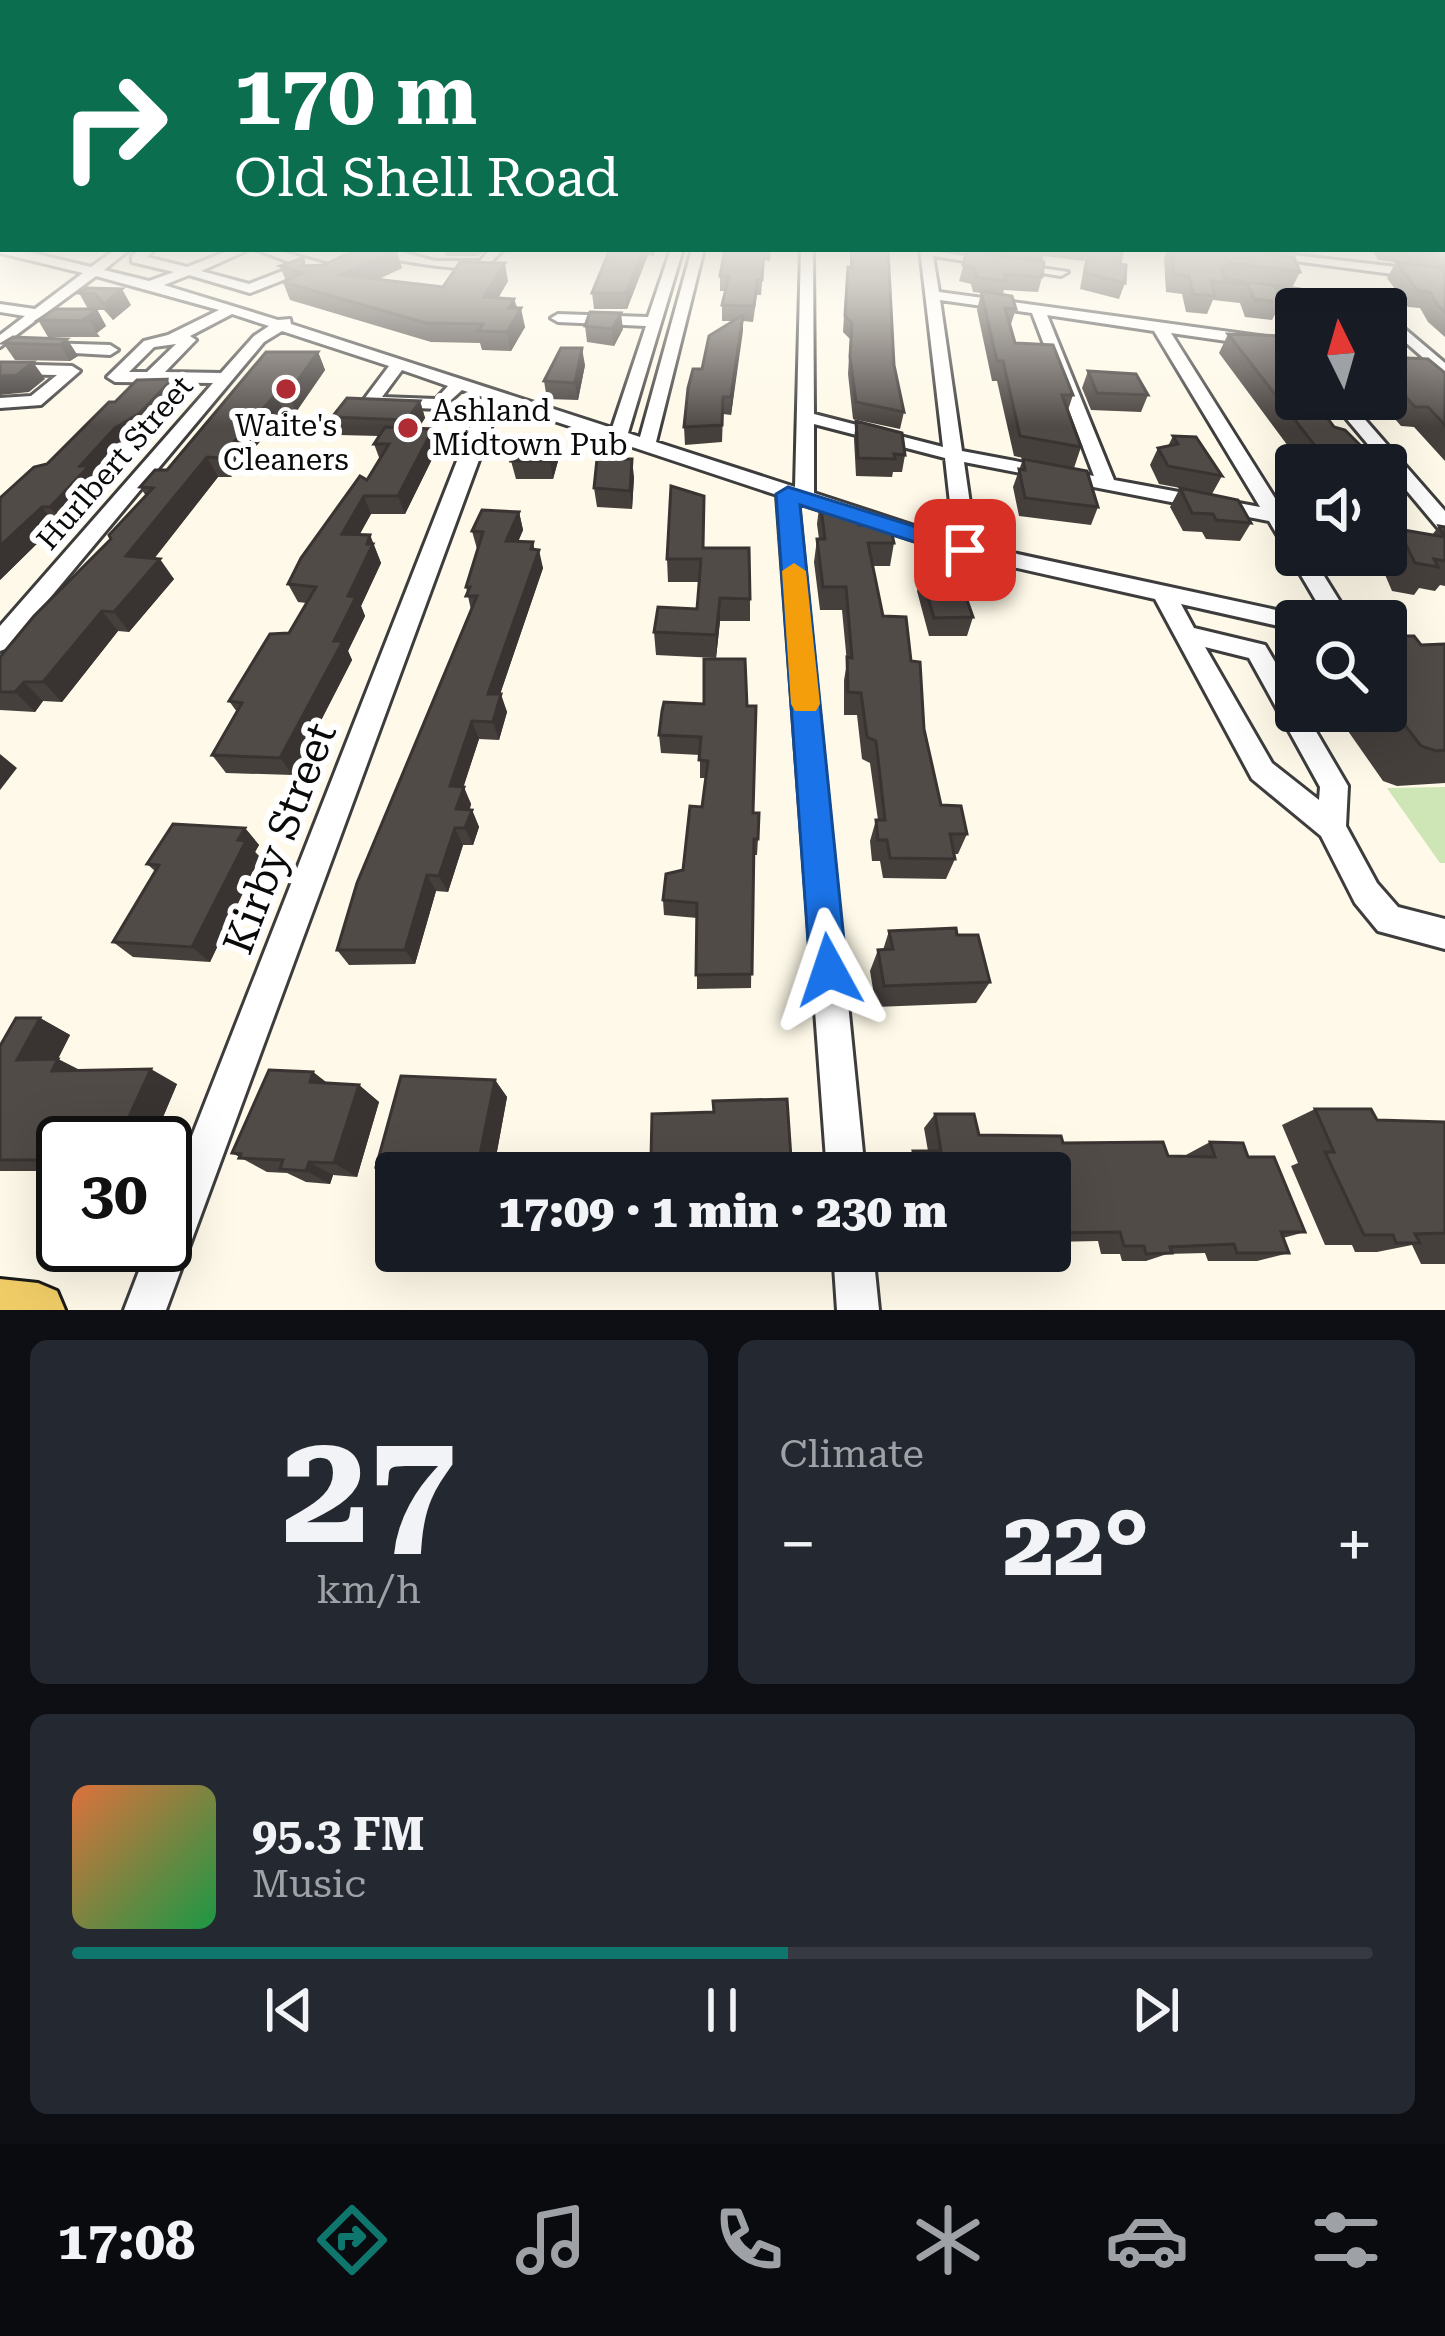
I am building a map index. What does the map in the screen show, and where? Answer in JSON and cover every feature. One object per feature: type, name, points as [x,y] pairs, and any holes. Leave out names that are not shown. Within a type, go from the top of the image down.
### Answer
[{"type":"main road","points":[[0,1306],[38,1310]]},
{"type":"street","points":[[0,343],[49,305]]},
{"type":"street","points":[[219,305],[278,325],[442,364],[452,372],[453,383],[441,413],[370,402],[398,365]]},
{"type":"street","points":[[226,378],[115,377],[149,344],[173,339],[247,305]]},
{"type":"street","points":[[618,438],[658,305]]},
{"type":"street","points":[[646,447],[683,305]]},
{"type":"street","points":[[806,305],[805,417],[796,496],[844,1152]]},
{"type":"street","points":[[934,305],[965,550]]},
{"type":"street","points":[[1004,305],[1275,344]]},
{"type":"street","points":[[0,308],[67,318]]},
{"type":"street","points":[[1038,310],[1106,483]]},
{"type":"street","points":[[558,318],[652,322]]},
{"type":"street","name":"Hurlbert Street","points":[[0,642],[259,339],[278,325]]},
{"type":"street","points":[[1159,326],[1275,502]]},
{"type":"street","points":[[1407,337],[1441,369]]},
{"type":"street","points":[[151,377],[188,340],[173,339]]},
{"type":"street","points":[[0,343],[110,350]]},
{"type":"street","points":[[377,351],[398,365],[495,398],[965,550],[1275,618]]},
{"type":"street","points":[[1407,362],[1441,369]]},
{"type":"street","points":[[0,369],[72,371],[35,400],[0,403]]},
{"type":"street","name":"Kirby Street","points":[[145,1310],[484,415],[495,398]]},
{"type":"street","points":[[805,417],[954,455],[1275,517]]},
{"type":"street","points":[[1356,420],[1445,524]]},
{"type":"street","points":[[1407,540],[1445,546]]},
{"type":"street","points":[[1164,595],[1262,771],[1331,827],[1366,893],[1389,920],[1445,934]]},
{"type":"street","points":[[1185,634],[1257,651],[1334,786],[1331,827]]},
{"type":"street","points":[[855,1272],[858,1310]]},
{"type":"green space","points":[[1445,787],[1445,863],[1440,863],[1387,788]]},
{"type":"building","points":[[364,305],[521,308],[507,332],[478,331],[483,324],[426,323]]},
{"type":"building","points":[[846,305],[891,305],[894,365],[904,412],[856,402],[850,357],[852,323],[845,316]]},
{"type":"building","points":[[984,305],[1015,305],[1016,309],[1005,308],[1015,343],[1053,345],[1073,395],[1062,395],[1081,447],[1020,436],[1003,361],[997,361]]},
{"type":"building","points":[[55,309],[97,309],[82,321],[38,320]]},
{"type":"building","points":[[590,312],[621,313],[612,329],[585,326]]},
{"type":"building","points":[[743,315],[731,397],[723,397],[722,425],[684,427],[693,369],[702,369],[709,336]]},
{"type":"building","points":[[1228,334],[1275,336],[1275,394]]},
{"type":"building","points":[[13,337],[67,339],[60,345],[3,343]]},
{"type":"building","points":[[561,348],[582,348],[575,383],[544,381]]},
{"type":"building","points":[[266,352],[318,352],[288,394],[276,394],[220,458],[207,457],[126,556],[160,559],[114,612],[102,611],[43,682],[24,682],[15,692],[0,692],[0,657],[153,488],[140,487],[155,470],[167,470]]},
{"type":"building","points":[[1407,358],[1428,359],[1445,373],[1445,425],[1428,407],[1415,407],[1407,398]]},
{"type":"building","points":[[0,362],[33,362],[17,375],[0,376]]},
{"type":"building","points":[[1088,371],[1136,374],[1148,395],[1097,393]]},
{"type":"building","points":[[172,379],[140,413],[115,428],[80,466],[89,466],[50,507],[42,507],[0,546],[0,498],[34,467],[47,464],[137,380]]},
{"type":"building","points":[[347,398],[420,401],[407,420],[332,417]]},
{"type":"building","points":[[1295,420],[1329,420],[1359,444],[1314,444]]},
{"type":"building","points":[[856,421],[902,433],[905,455],[858,458]]},
{"type":"building","points":[[385,427],[433,429],[398,496],[364,496],[342,534],[370,535],[367,544],[373,544],[348,596],[356,597],[334,641],[343,641],[280,758],[212,755],[242,703],[229,701],[270,634],[289,633],[316,587],[288,584],[301,558],[360,476],[367,480],[389,444],[374,444]]},
{"type":"building","points":[[1173,436],[1196,437],[1222,476],[1168,466],[1158,448],[1178,444]]},
{"type":"building","points":[[554,443],[550,461],[511,461],[517,444]]},
{"type":"building","points":[[597,459],[632,459],[630,491],[594,488]]},
{"type":"building","points":[[1023,459],[1087,471],[1098,507],[1025,498],[1019,469],[1025,470]]},
{"type":"building","points":[[671,486],[704,496],[703,548],[749,548],[750,599],[720,598],[716,635],[654,632],[658,607],[697,609],[701,559],[667,559]]},
{"type":"building","points":[[1180,488],[1238,500],[1251,523],[1192,513]]},
{"type":"building","points":[[820,501],[857,512],[859,525],[890,525],[894,543],[868,543],[883,616],[906,617],[911,661],[920,662],[924,729],[941,805],[961,806],[967,834],[950,834],[955,859],[890,858],[887,840],[878,840],[876,820],[885,820],[876,741],[867,737],[861,693],[848,692],[847,657],[852,658],[846,587],[823,587],[817,539],[825,539]]},
{"type":"building","points":[[482,510],[519,512],[506,541],[533,542],[531,549],[539,550],[488,694],[501,694],[493,722],[472,721],[450,786],[464,787],[456,809],[472,810],[465,828],[455,828],[439,876],[427,875],[405,950],[337,950],[357,883],[477,596],[466,596],[470,587],[466,587],[483,532],[472,531]]},
{"type":"building","points":[[1439,526],[1445,527],[1445,561],[1434,559],[1438,567],[1415,563],[1407,547],[1407,531],[1444,537]]},
{"type":"building","points":[[957,572],[973,617],[934,618],[921,573]]},
{"type":"building","points":[[1407,636],[1414,636],[1421,645],[1445,644],[1445,750],[1421,746],[1407,728]]},
{"type":"building","points":[[704,659],[745,659],[747,706],[756,706],[753,813],[759,813],[758,839],[754,839],[752,974],[696,975],[697,903],[663,900],[666,874],[683,870],[690,806],[702,807],[708,761],[699,760],[701,737],[659,735],[662,711],[664,702],[704,704]]},
{"type":"building","points":[[173,824],[245,828],[238,840],[246,841],[192,947],[113,942],[159,865],[147,864]]},
{"type":"building","points":[[956,928],[957,935],[978,935],[990,982],[884,986],[878,950],[893,949],[889,931]]},
{"type":"building","points":[[16,1018],[40,1018],[17,1060],[58,1059],[52,1071],[151,1069],[129,1116],[36,1116],[36,1160],[0,1160],[0,1046]]},
{"type":"building","points":[[269,1070],[313,1072],[310,1082],[359,1085],[334,1163],[309,1162],[306,1171],[280,1169],[283,1160],[239,1158],[241,1154],[232,1153]]},
{"type":"building","points":[[401,1076],[495,1080],[480,1152],[380,1152]]},
{"type":"building","points":[[787,1099],[791,1152],[651,1152],[652,1114],[714,1112],[713,1101]]},
{"type":"building","points":[[1315,1109],[1371,1109],[1377,1120],[1445,1122],[1445,1233],[1415,1234],[1420,1243],[1396,1243],[1393,1235],[1364,1235],[1325,1152],[1334,1152]]},
{"type":"building","points":[[935,1114],[974,1114],[979,1135],[1061,1136],[1063,1143],[1163,1142],[1168,1156],[1215,1157],[1210,1142],[1243,1143],[1248,1157],[1274,1157],[1305,1232],[1281,1232],[1289,1253],[1237,1253],[1234,1244],[1170,1247],[1172,1253],[1146,1254],[1144,1246],[1124,1246],[1120,1232],[1071,1233],[1071,1152],[913,1151],[941,1151]]},
{"type":"slow traffic","points":[[794,571],[805,704]]},
{"type":"place","name":"Waite's Cleaners","points":[[286,389]]},
{"type":"place","name":"Ashland Midtown Pub","points":[[408,428]]},
{"type":"route","points":[[829,970],[788,494],[965,550]]}]
